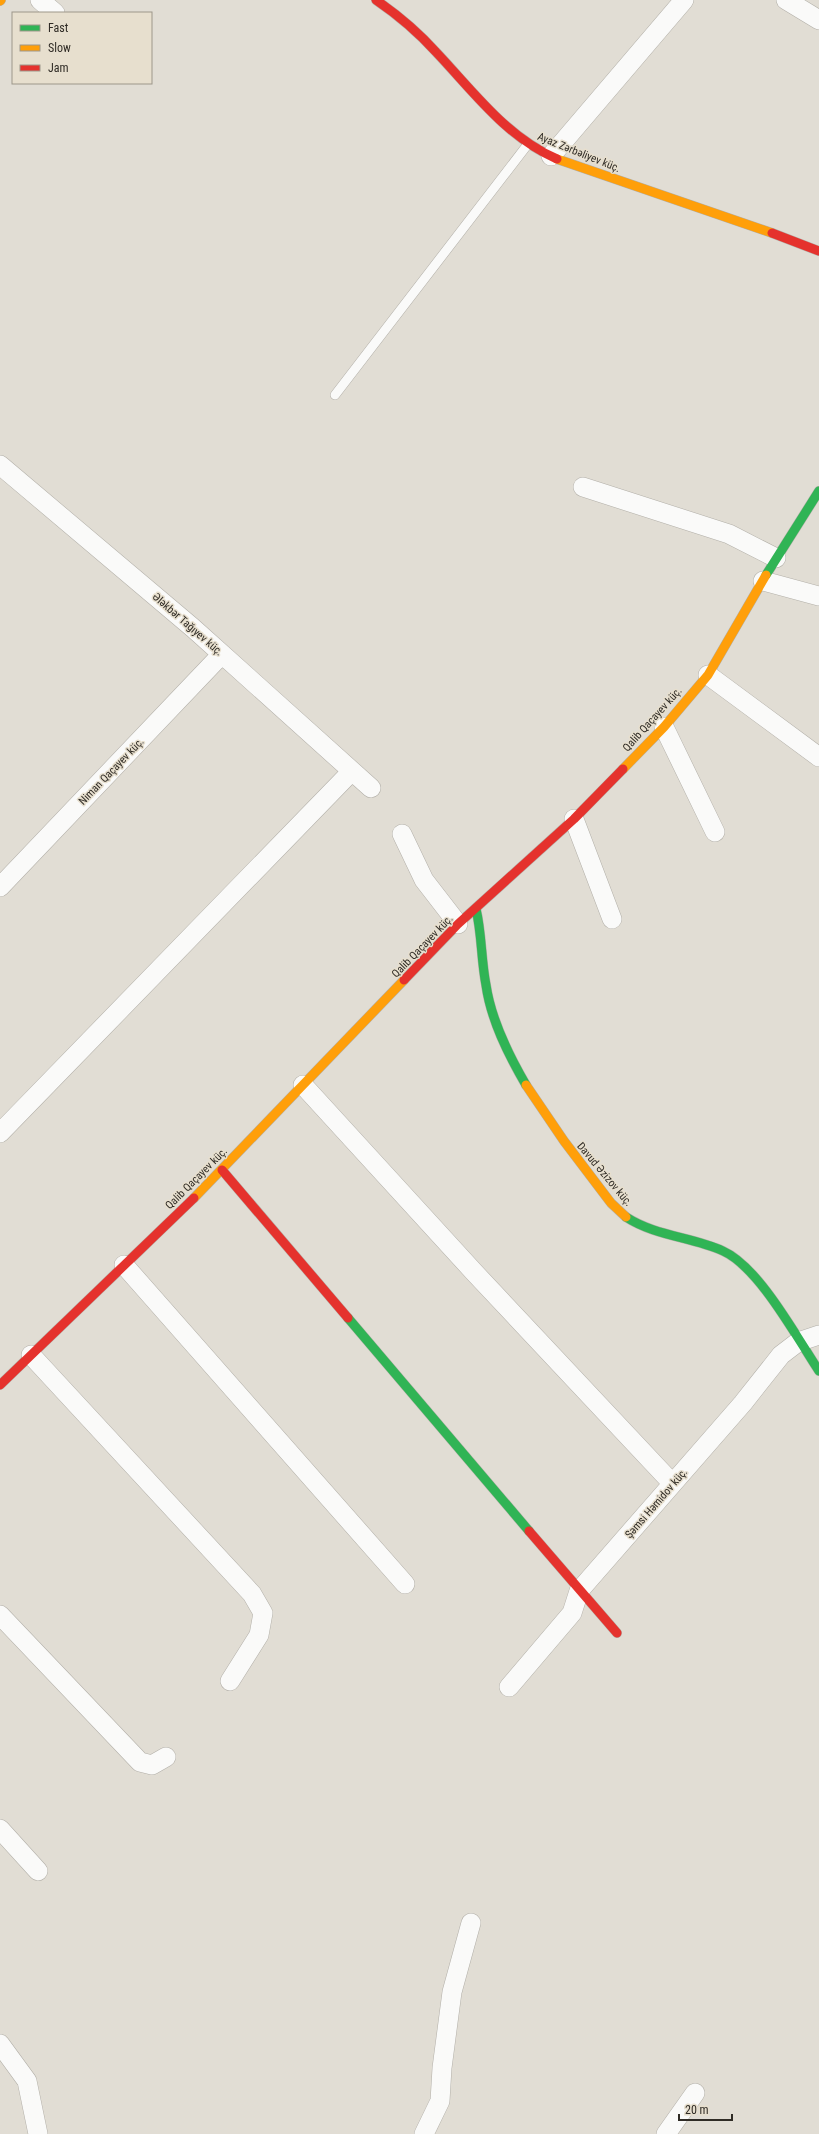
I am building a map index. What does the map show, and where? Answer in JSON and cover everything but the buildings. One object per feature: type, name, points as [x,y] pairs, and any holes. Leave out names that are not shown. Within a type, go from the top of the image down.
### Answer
[{"type":"street","points":[[40,0],[54,12]]},
{"type":"street","name":"Ayaz Zərbəliyev küç.","points":[[376,0],[409,25],[513,133],[528,144],[551,156],[588,170],[782,236],[819,251]]},
{"type":"street","points":[[551,156],[684,0]]},
{"type":"street","points":[[786,0],[819,20]]},
{"type":"street","name":"Ələkbər Tağıyev küç.","points":[[0,465],[222,654],[371,788]]},
{"type":"street","points":[[583,487],[729,534],[776,558]]},
{"type":"street","name":"Qalib Qaçayev küç.","points":[[0,1386],[222,1170],[458,924],[574,818],[664,727],[708,674],[776,558],[819,490]]},
{"type":"street","points":[[763,581],[819,596]]},
{"type":"street","name":"Niman Qaçayev küç.","points":[[0,887],[222,654]]},
{"type":"street","points":[[708,674],[819,757]]},
{"type":"street","points":[[664,727],[714,832]]},
{"type":"street","points":[[0,1133],[352,771]]},
{"type":"street","points":[[574,818],[612,919]]},
{"type":"street","points":[[402,834],[424,880],[458,924]]},
{"type":"street","name":"Davud Əzizov küç.","points":[[476,909],[480,924],[484,976],[491,1008],[517,1070],[566,1146],[621,1213],[635,1223],[648,1229],[713,1247],[734,1257],[766,1293],[819,1371]]},
{"type":"street","points":[[303,1085],[473,1271],[672,1483]]},
{"type":"street","points":[[222,1170],[579,1592],[617,1633]]},
{"type":"street","points":[[124,1265],[405,1584]]},
{"type":"street","name":"Şəmsi Həmidov küç.","points":[[509,1687],[572,1613],[579,1592],[743,1403],[781,1355],[798,1342],[819,1335]]},
{"type":"street","points":[[31,1355],[252,1594],[263,1613],[259,1635],[230,1681]]},
{"type":"street","points":[[0,1615],[140,1762],[152,1765],[166,1757]]},
{"type":"street","points":[[0,1829],[38,1871]]},
{"type":"street","points":[[424,2134],[440,2101],[442,2068],[452,1992],[471,1923]]},
{"type":"street","points":[[0,2044],[27,2081],[38,2134]]},
{"type":"street","points":[[666,2134],[695,2093]]},
{"type":"lane","points":[[336,395],[528,144]]},
{"type":"traffic: fast","points":[[766,575],[819,491]]},
{"type":"traffic: fast","points":[[476,909],[488,998],[501,1036],[526,1085]]},
{"type":"traffic: fast","points":[[626,1217],[649,1228],[711,1246],[737,1259],[763,1287],[819,1371]]},
{"type":"traffic: fast","points":[[348,1318],[529,1531]]},
{"type":"traffic: slow","points":[[557,159],[772,233]]},
{"type":"traffic: slow","points":[[623,769],[664,727],[708,675],[766,575]]},
{"type":"traffic: slow","points":[[194,1198],[404,980]]},
{"type":"traffic: slow","points":[[526,1085],[564,1141],[611,1203],[626,1217]]},
{"type":"traffic: jam","points":[[376,0],[415,31],[506,126],[539,150],[557,159]]},
{"type":"traffic: jam","points":[[772,233],[819,251]]},
{"type":"traffic: jam","points":[[404,980],[458,924],[574,819],[623,769]]},
{"type":"traffic: jam","points":[[222,1170],[348,1318]]},
{"type":"traffic: jam","points":[[0,1385],[194,1198]]},
{"type":"traffic: jam","points":[[529,1531],[617,1633]]}]
